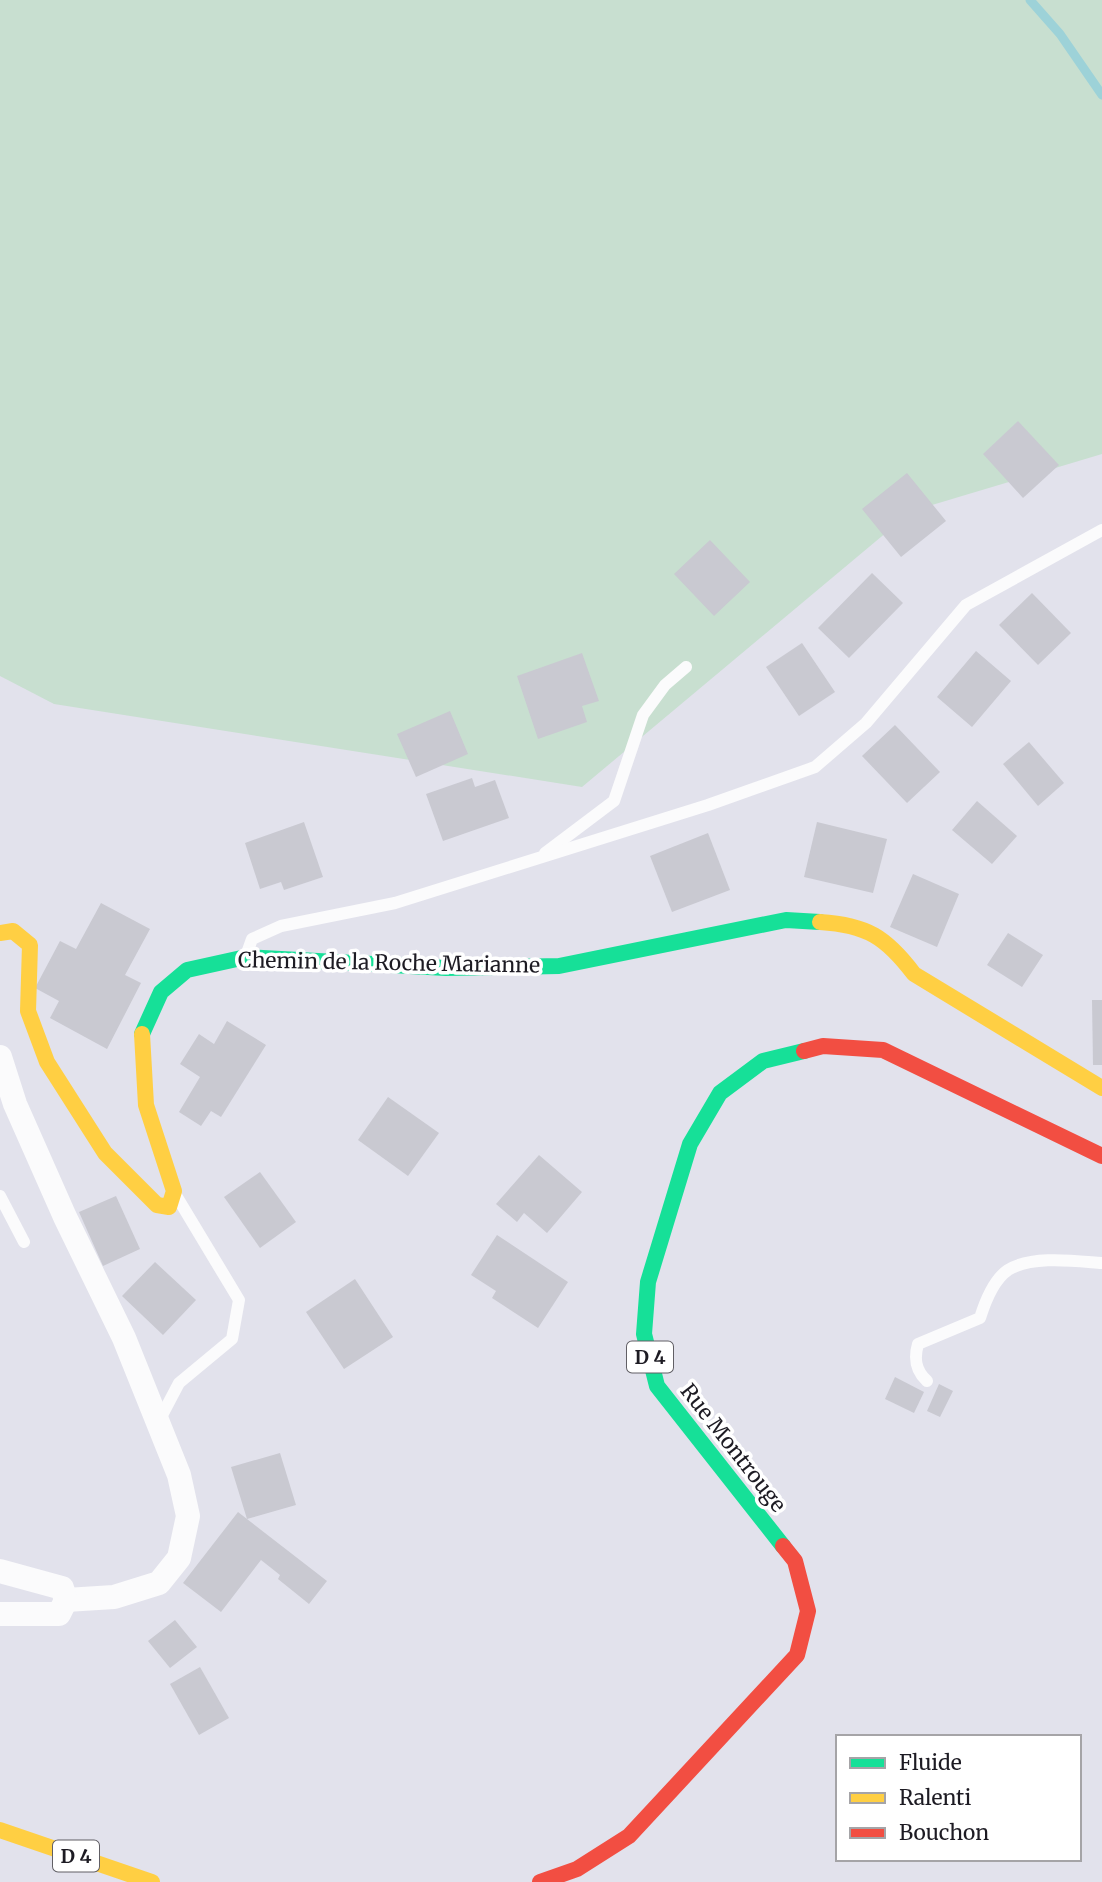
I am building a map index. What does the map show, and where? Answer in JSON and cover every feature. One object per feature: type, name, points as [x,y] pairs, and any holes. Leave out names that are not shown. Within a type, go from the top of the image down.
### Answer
[{"type":"street","name":"Chemin de la Roche Marianne","points":[[174,1191],[146,1105],[142,1034],[161,992],[187,970],[246,957],[446,968],[559,966],[786,920],[850,924],[892,945],[914,974],[1102,1088]]},
{"type":"street","points":[[0,933],[13,931],[30,945],[28,1011],[47,1062],[105,1153],[157,1205],[169,1207],[174,1191]]},
{"type":"street","name":"Rue Montrouge","points":[[540,1882],[577,1868],[629,1836],[797,1655],[805,1622],[807,1611],[795,1561],[657,1386],[644,1334],[648,1282],[690,1144],[720,1093],[763,1061],[823,1046],[883,1050],[1102,1156]]},
{"type":"street","points":[[0,1057],[15,1104],[124,1338],[179,1475],[188,1516],[179,1558],[159,1583],[114,1597],[66,1600]]},
{"type":"street","points":[[0,1571],[62,1588],[66,1600],[59,1614],[0,1614]]},
{"type":"street","name":"D 4","points":[[0,1830],[152,1882]]},
{"type":"lane","points":[[246,957],[253,939],[281,926],[395,904],[708,805],[815,767],[866,723],[966,606],[1102,530]]},
{"type":"lane","points":[[536,859],[614,801],[643,715],[665,685],[686,667]]},
{"type":"lane","points":[[157,1425],[179,1384],[232,1339],[239,1300],[174,1191]]},
{"type":"lane","points":[[0,1196],[24,1242]]},
{"type":"lane","points":[[927,1381],[920,1374],[915,1358],[918,1344],[979,1318],[996,1283],[1007,1270],[1027,1264],[1102,1263]]},
{"type":"green space","points":[[0,0],[1102,0],[1102,454],[912,511],[582,787],[54,704],[0,676]]},
{"type":"building","points":[[1018,421],[1059,465],[1023,498],[983,454]]},
{"type":"building","points":[[907,473],[946,521],[901,557],[862,509]]},
{"type":"building","points":[[710,540],[750,582],[714,616],[674,574]]},
{"type":"building","points":[[872,573],[903,603],[849,658],[818,628]]},
{"type":"building","points":[[1032,593],[1071,633],[1038,665],[999,625]]},
{"type":"building","points":[[802,643],[835,692],[799,716],[766,667]]},
{"type":"building","points":[[976,651],[1011,681],[972,727],[937,697]]},
{"type":"building","points":[[582,653],[599,701],[582,706],[587,722],[538,739],[517,676]]},
{"type":"building","points":[[450,711],[468,754],[416,777],[397,734]]},
{"type":"building","points":[[895,725],[940,772],[907,803],[862,756]]},
{"type":"building","points":[[1029,742],[1064,783],[1038,806],[1003,764]]},
{"type":"building","points":[[472,778],[475,787],[495,780],[509,818],[443,841],[426,794]]},
{"type":"building","points":[[977,801],[1017,836],[992,864],[952,830]]},
{"type":"building","points":[[304,822],[323,877],[284,890],[281,882],[260,889],[245,843]]},
{"type":"building","points":[[817,822],[887,839],[873,893],[804,877]]},
{"type":"building","points":[[708,833],[730,890],[672,912],[650,856]]},
{"type":"building","points":[[913,874],[959,894],[937,947],[890,927]]},
{"type":"building","points":[[101,903],[150,929],[125,975],[141,983],[107,1049],[50,1018],[59,1001],[35,988],[60,941],[76,949]]},
{"type":"building","points":[[1008,933],[1043,955],[1022,987],[987,965]]},
{"type":"building","points":[[1092,1000],[1102,1000],[1102,1065],[1093,1065]]},
{"type":"building","points":[[227,1021],[266,1045],[221,1117],[211,1111],[201,1126],[179,1112],[200,1077],[180,1064],[199,1034],[214,1044]]},
{"type":"building","points":[[388,1097],[439,1133],[408,1176],[358,1140]]},
{"type":"building","points":[[539,1155],[582,1192],[547,1233],[524,1213],[517,1222],[496,1204]]},
{"type":"building","points":[[260,1172],[296,1222],[260,1248],[224,1197]]},
{"type":"building","points":[[116,1196],[140,1249],[103,1266],[79,1212]]},
{"type":"building","points":[[497,1235],[568,1282],[538,1328],[492,1298],[496,1291],[471,1275]]},
{"type":"building","points":[[155,1262],[196,1300],[163,1335],[122,1296]]},
{"type":"building","points":[[355,1279],[393,1337],[344,1369],[306,1312]]},
{"type":"building","points":[[895,1377],[924,1392],[914,1413],[885,1399]]},
{"type":"building","points":[[939,1384],[953,1391],[940,1417],[927,1411]]},
{"type":"building","points":[[280,1453],[296,1505],[247,1519],[231,1467]]},
{"type":"building","points":[[238,1512],[327,1581],[309,1604],[278,1579],[280,1575],[261,1560],[221,1612],[183,1583]]},
{"type":"building","points":[[175,1620],[197,1647],[170,1668],[148,1641]]},
{"type":"building","points":[[200,1667],[229,1718],[199,1735],[170,1684]]},
{"type":"waterway","points":[[1030,0],[1060,34],[1102,95]]},
{"type":"traffic: fast","points":[[142,1034],[161,992],[187,970],[246,957],[446,968],[559,966],[786,920],[820,922]]},
{"type":"traffic: fast","points":[[783,1546],[657,1386],[644,1334],[648,1282],[690,1144],[720,1093],[763,1061],[804,1051]]},
{"type":"traffic: slow","points":[[820,922],[851,926],[874,935],[894,951],[914,974],[1102,1088]]},
{"type":"traffic: slow","points":[[0,933],[13,931],[30,945],[28,1011],[47,1062],[105,1153],[157,1205],[169,1207],[174,1191],[146,1105],[142,1034]]},
{"type":"traffic: slow","points":[[0,1830],[152,1882]]},
{"type":"traffic: jam","points":[[804,1051],[823,1046],[883,1050],[1102,1156]]},
{"type":"traffic: jam","points":[[540,1882],[577,1869],[629,1836],[797,1655],[808,1611],[795,1561],[783,1546]]}]
